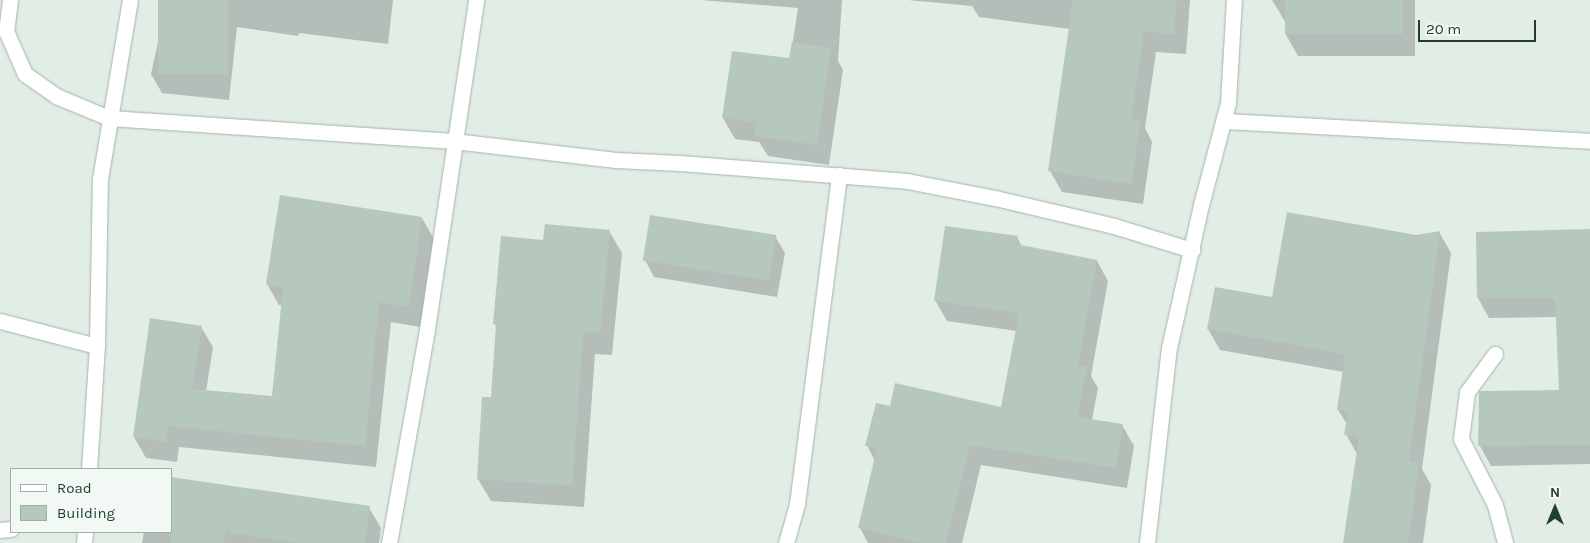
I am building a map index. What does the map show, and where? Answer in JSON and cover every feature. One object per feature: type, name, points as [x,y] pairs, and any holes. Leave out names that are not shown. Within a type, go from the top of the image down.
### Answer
[{"type":"street","points":[[10,0],[6,31],[25,74],[56,96],[109,118],[454,141],[616,160],[907,181],[995,198],[1114,226],[1192,250]]},
{"type":"street","points":[[90,468],[97,346],[100,179],[130,0]]},
{"type":"street","points":[[389,543],[427,329],[476,0]]},
{"type":"street","points":[[1147,543],[1169,348],[1201,205],[1228,103],[1234,0]]},
{"type":"street","points":[[1224,121],[1590,141]]},
{"type":"street","points":[[786,543],[797,504],[839,175]]},
{"type":"street","points":[[0,321],[97,346]]},
{"type":"street","points":[[1495,354],[1466,392],[1461,439],[1495,505],[1505,543]]},
{"type":"building","points":[[158,0],[228,0],[228,74],[158,74]]},
{"type":"building","points":[[1073,0],[1177,0],[1174,34],[1144,31],[1131,119],[1141,120],[1131,184],[1048,171]]},
{"type":"building","points":[[1285,0],[1403,0],[1403,34],[1285,34]]},
{"type":"building","points":[[792,42],[831,48],[817,145],[754,136],[756,122],[722,118],[732,51],[789,58]]},
{"type":"building","points":[[280,195],[422,217],[409,307],[379,302],[365,446],[168,426],[166,442],[133,437],[150,318],[202,326],[192,389],[272,396],[283,287],[266,284]]},
{"type":"building","points":[[1287,212],[1416,235],[1440,231],[1409,461],[1419,463],[1408,543],[1343,543],[1359,437],[1344,435],[1348,411],[1337,410],[1345,354],[1207,329],[1215,287],[1272,297]]},
{"type":"building","points":[[650,215],[776,235],[769,280],[643,260]]},
{"type":"building","points":[[545,224],[610,230],[600,333],[583,332],[572,486],[477,479],[482,397],[491,397],[496,324],[493,324],[501,236],[543,240]]},
{"type":"building","points":[[945,226],[1018,236],[1016,244],[1097,260],[1078,365],[1087,367],[1077,417],[1123,424],[1116,468],[970,445],[946,543],[922,543],[858,528],[877,448],[865,446],[876,403],[890,406],[895,383],[1001,407],[1019,313],[934,301]]},
{"type":"building","points":[[1590,229],[1590,445],[1478,446],[1479,391],[1559,390],[1555,298],[1477,298],[1476,232]]},
{"type":"building","points":[[172,477],[370,506],[365,543],[297,543],[226,532],[224,543],[171,543]]}]
